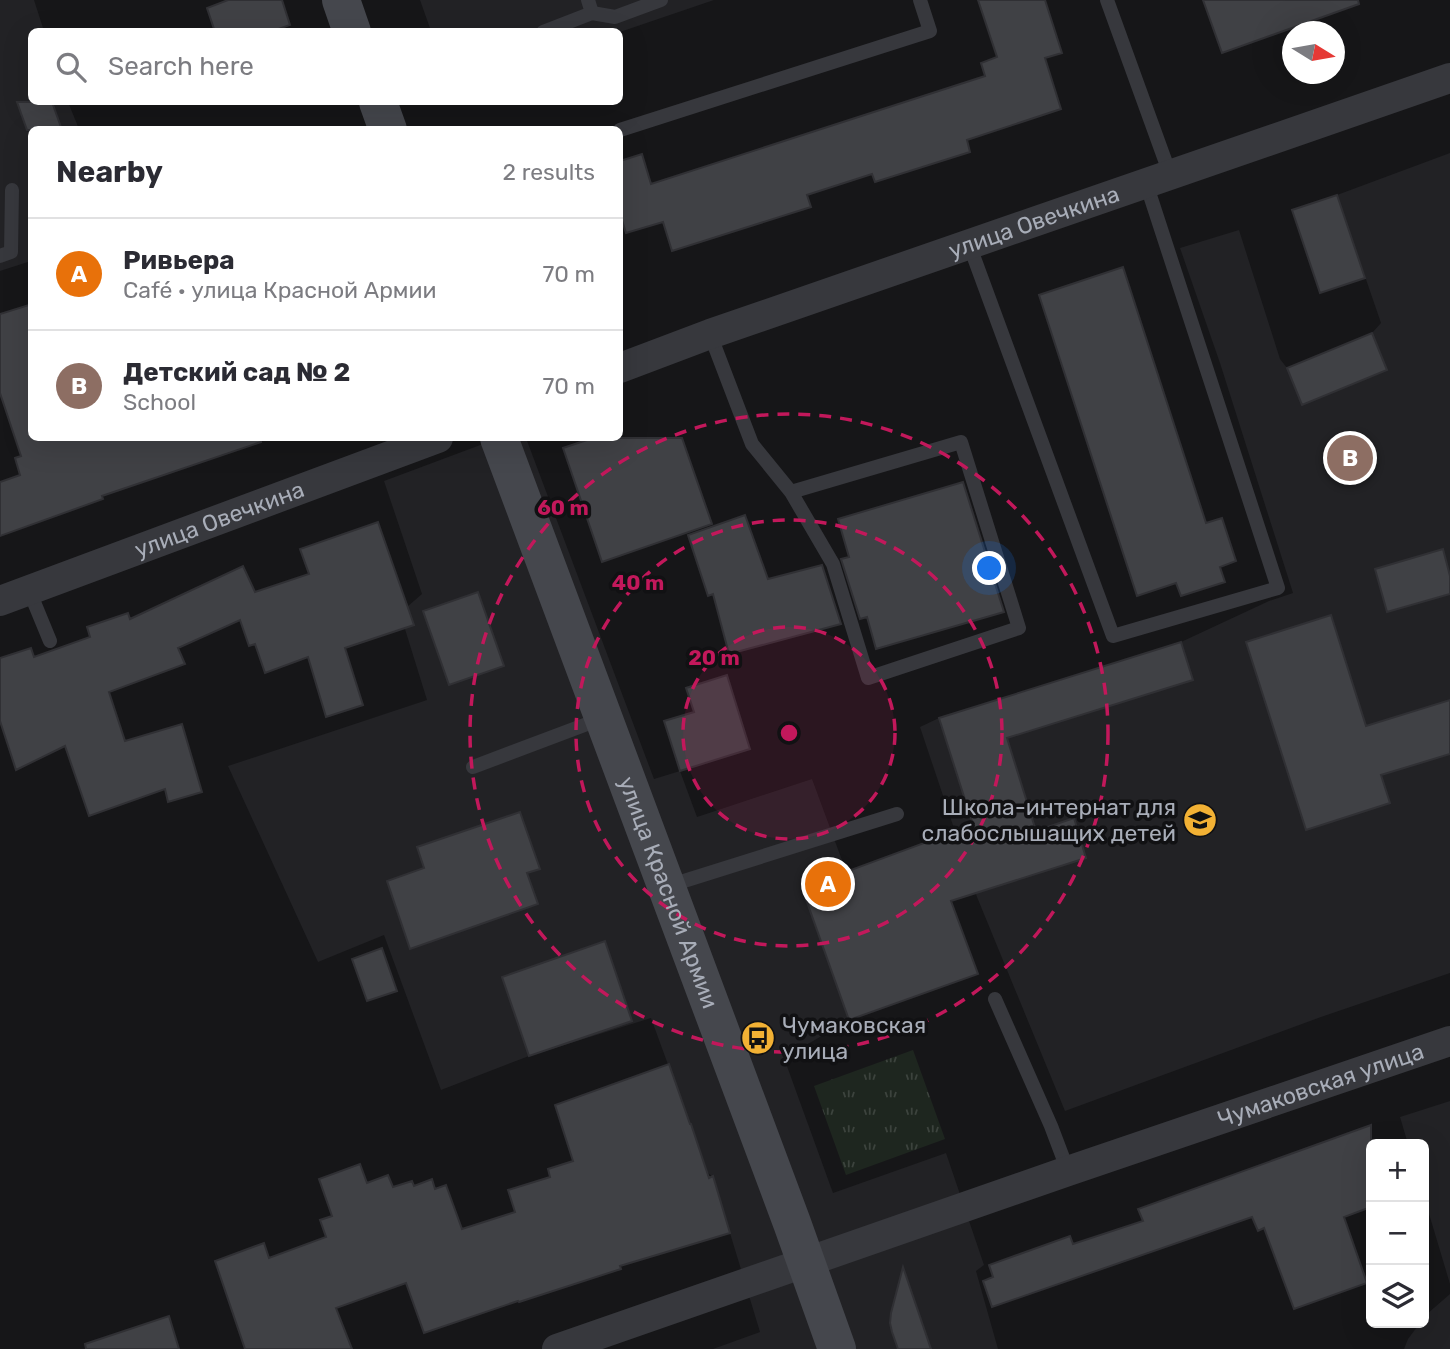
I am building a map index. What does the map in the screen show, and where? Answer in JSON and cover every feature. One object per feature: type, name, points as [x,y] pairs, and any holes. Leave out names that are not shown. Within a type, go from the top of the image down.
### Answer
[{"type":"main road","points":[[341,0],[351,28]]},
{"type":"main road","points":[[378,105],[386,126]]},
{"type":"main road","name":"улица Красной Армии","points":[[500,441],[837,1349]]},
{"type":"street","name":"улица Овечкина","points":[[623,368],[710,334],[1450,78]]},
{"type":"street","name":"улица Овечкина","points":[[0,601],[430,441]]},
{"type":"street","name":"Чумаковская улица","points":[[557,1349],[1450,1041]]},
{"type":"lane","points":[[551,28],[590,7],[615,17],[661,0]]},
{"type":"lane","points":[[623,129],[930,31],[919,0]]},
{"type":"lane","points":[[969,244],[1113,636],[1278,588],[1107,0]]},
{"type":"lane","points":[[0,256],[11,253],[12,190]]},
{"type":"lane","points":[[710,334],[752,444],[791,492],[833,565],[868,678],[1019,628],[961,442],[791,492]]},
{"type":"lane","points":[[29,590],[50,641]]},
{"type":"lane","points":[[473,767],[603,718]]},
{"type":"lane","points":[[666,887],[897,814]]},
{"type":"lane","points":[[995,999],[1068,1171]]},
{"type":"shaded area","points":[[0,0],[34,0],[43,28],[28,28],[28,105],[69,105],[78,126],[28,126],[28,262],[0,271]]},
{"type":"shaded area","points":[[420,0],[714,0],[623,31],[623,28],[430,28]]},
{"type":"shaded area","name":"Школа-интернат для слабослышащих детей","points":[[1450,153],[1450,973],[1321,1017],[1065,1111],[977,897],[920,727],[939,718],[1181,642],[1269,601],[1293,593],[1220,363],[1180,248],[1239,230],[1280,359],[1287,368],[1372,333],[1381,323],[1337,195]]},
{"type":"shaded area","points":[[491,441],[527,441],[654,779],[680,771],[697,817],[812,779],[846,871],[802,888],[849,1020],[784,1058],[833,1193],[946,1153],[984,1265],[976,1271],[998,1349],[713,1349],[760,1332],[713,1177],[708,1173],[651,1018],[529,1056],[441,1090],[384,935],[318,962],[228,766],[427,700],[400,613],[422,594],[384,481]]},
{"type":"shaded area","points":[[1450,1101],[1450,1284],[1429,1214],[1429,1139],[1407,1139],[1400,1117]]},
{"type":"shaded area","points":[[1450,1294],[1450,1349],[1404,1349],[1416,1328],[1429,1328],[1429,1312]]},
{"type":"green space","points":[[913,1050],[945,1139],[846,1175],[814,1086]]},
{"type":"building","points":[[228,0],[282,0],[290,25],[281,28],[214,28],[207,8]]},
{"type":"building","points":[[978,0],[1045,0],[1062,53],[1045,58],[1061,109],[967,140],[970,152],[875,182],[872,174],[807,195],[811,207],[672,251],[663,222],[626,233],[623,224],[623,160],[642,154],[651,184],[985,76],[981,63],[997,57]]},
{"type":"building","points":[[1203,0],[1358,0],[1359,4],[1311,21],[1282,21],[1282,32],[1222,53]]},
{"type":"building","points":[[17,102],[53,105],[61,126],[28,126],[27,130]]},
{"type":"building","points":[[1337,195],[1365,278],[1320,293],[1292,210]]},
{"type":"building","points":[[1123,267],[1206,523],[1222,518],[1236,561],[1220,567],[1225,582],[1181,596],[1176,583],[1137,596],[1039,295]]},
{"type":"building","points":[[28,305],[28,441],[261,442],[102,496],[103,499],[0,536],[0,482],[20,475],[15,458],[21,456],[0,393],[0,314]]},
{"type":"building","points":[[1372,333],[1387,370],[1302,405],[1287,368]]},
{"type":"building","points":[[682,438],[712,524],[602,562],[563,448],[584,441]]},
{"type":"building","points":[[963,482],[1004,612],[876,649],[867,617],[860,619],[841,559],[849,557],[838,519]]},
{"type":"building","points":[[745,515],[768,579],[822,565],[841,624],[729,654],[713,594],[708,596],[688,535]]},
{"type":"building","points":[[378,522],[414,625],[345,648],[363,705],[326,717],[308,657],[265,673],[255,644],[249,646],[240,620],[178,648],[185,664],[109,692],[125,741],[182,724],[202,792],[168,802],[165,789],[89,816],[65,746],[16,770],[0,721],[0,658],[31,648],[34,657],[90,637],[87,627],[128,613],[130,619],[243,566],[255,592],[309,574],[300,549]]},
{"type":"building","points":[[1443,549],[1450,576],[1450,594],[1387,612],[1375,569]]},
{"type":"building","points":[[478,592],[504,666],[449,685],[423,611]]},
{"type":"building","points":[[1331,615],[1366,726],[1450,700],[1450,754],[1381,775],[1390,803],[1306,830],[1246,642]]},
{"type":"building","points":[[1181,642],[1193,680],[1007,738],[1036,831],[1074,818],[1086,858],[951,901],[978,974],[849,1020],[802,888],[973,825],[939,718]]},
{"type":"building","points":[[727,675],[750,749],[680,771],[664,721],[694,712],[686,688]]},
{"type":"building","points":[[520,812],[540,869],[527,873],[538,904],[410,949],[387,881],[424,868],[417,847]]},
{"type":"building","points":[[605,941],[632,1021],[529,1056],[502,977]]},
{"type":"building","points":[[382,948],[397,991],[367,1001],[352,959]]},
{"type":"building","points":[[669,1064],[709,1178],[713,1176],[730,1233],[620,1266],[621,1269],[424,1333],[406,1283],[336,1308],[352,1349],[245,1349],[215,1261],[264,1243],[269,1258],[326,1237],[320,1220],[332,1216],[319,1179],[360,1164],[367,1183],[388,1175],[393,1187],[412,1181],[414,1186],[432,1179],[435,1189],[446,1185],[462,1229],[515,1212],[508,1190],[550,1177],[548,1169],[573,1161],[555,1105]]},
{"type":"building","points":[[1371,1125],[1371,1139],[1366,1139],[1366,1209],[1344,1217],[1366,1283],[1294,1309],[1264,1228],[1258,1231],[1252,1217],[992,1307],[983,1281],[993,1277],[989,1265],[1070,1236],[1073,1244],[1143,1221],[1138,1209]]},
{"type":"building","points":[[903,1267],[931,1349],[898,1349],[892,1332],[891,1313]]},
{"type":"building","points":[[169,1316],[179,1349],[86,1349],[85,1344]]},
{"type":"place","name":"Детский сад № 2","points":[[1350,458]]},
{"type":"place","name":"Школа-интернат для слабослышащих детей","points":[[1200,820]]},
{"type":"place","name":"Ривьера","points":[[828,884]]},
{"type":"place","name":"Чумаковская улица","points":[[758,1038]]}]
